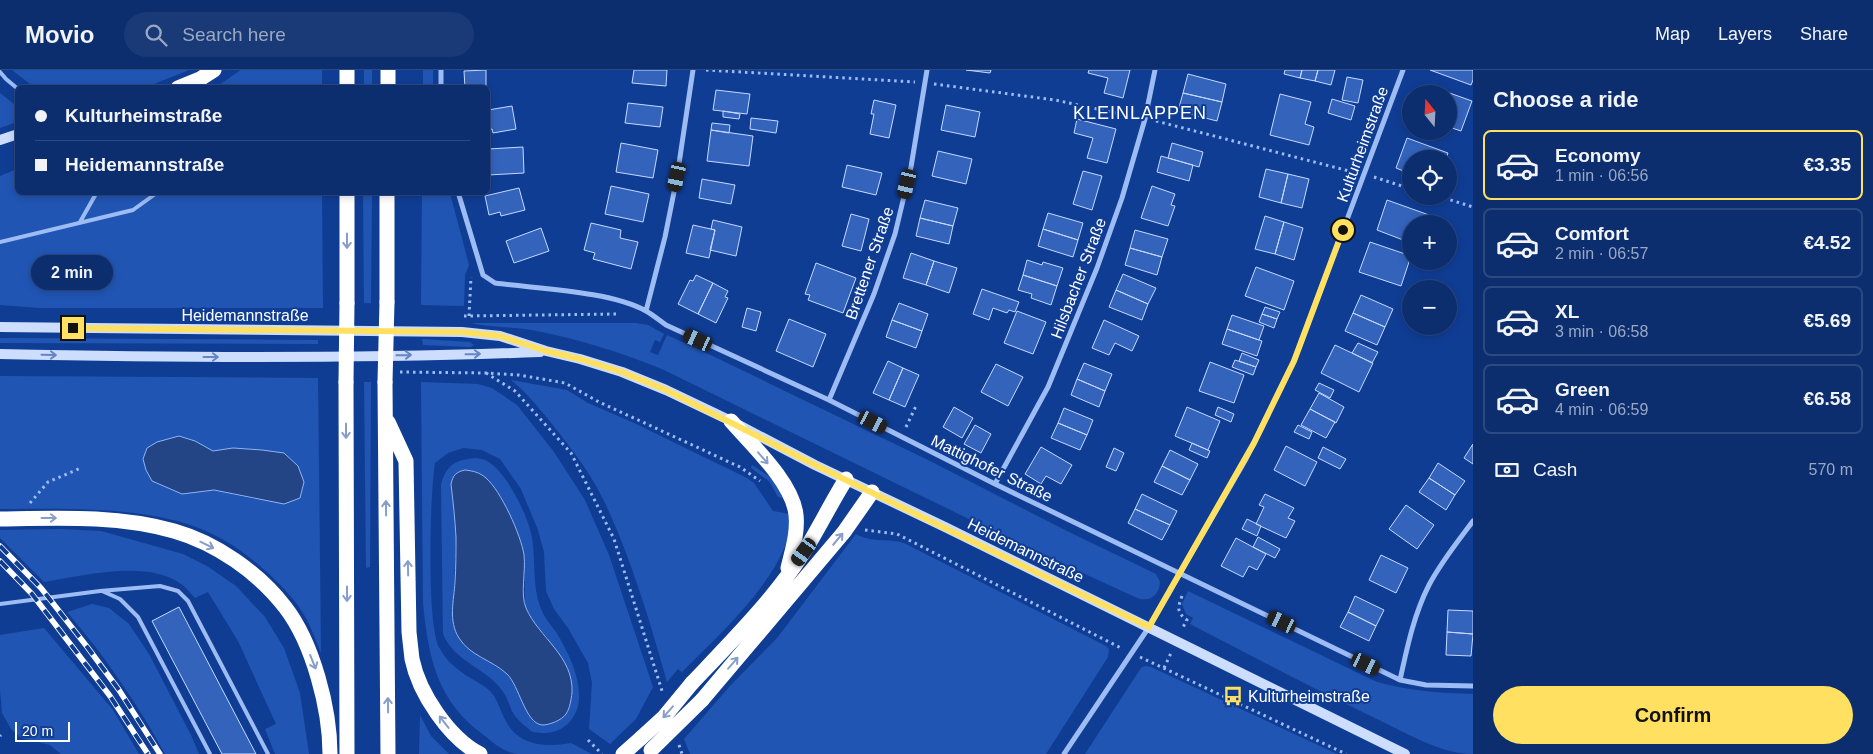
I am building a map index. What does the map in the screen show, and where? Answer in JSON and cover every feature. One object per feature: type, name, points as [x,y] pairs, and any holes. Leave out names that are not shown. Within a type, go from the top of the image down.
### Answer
[{"type":"highway","points":[[185,85],[214,70]]},
{"type":"highway","points":[[348,70],[348,85]]},
{"type":"highway","points":[[388,70],[388,85]]},
{"type":"highway","points":[[347,195],[347,754]]},
{"type":"highway","points":[[387,195],[385,416],[388,754]]},
{"type":"highway","points":[[385,416],[406,461],[409,632],[412,660],[422,689],[436,710],[453,733],[480,754]]},
{"type":"highway","points":[[731,421],[786,485],[794,504],[797,516],[794,543],[785,577]]},
{"type":"highway","points":[[623,754],[664,717],[692,683],[752,620],[804,552],[846,479]]},
{"type":"highway","points":[[649,752],[702,700],[851,523],[872,492]]},
{"type":"highway","points":[[0,519],[87,518],[150,526],[175,531],[209,545],[239,563],[264,583],[286,608],[304,639],[317,672],[330,738],[330,754]]},
{"type":"main road","points":[[0,140],[15,135]]},
{"type":"main road","name":"Heidemannstraße","points":[[0,327],[462,332],[500,336],[546,351],[580,359],[622,372],[666,390],[731,421],[1405,754]]},
{"type":"main road","name":"Heidemannstraße","points":[[0,354],[127,357],[320,357],[546,351]]},
{"type":"street","points":[[441,70],[441,85]]},
{"type":"street","points":[[646,311],[665,237],[677,177],[693,70]]},
{"type":"street","name":"Brettener Straße","points":[[829,400],[874,294],[895,234],[911,167],[927,70]]},
{"type":"street","name":"Hilsbacher Straße","points":[[995,484],[1048,387],[1097,268],[1122,198],[1145,119],[1155,70]]},
{"type":"street","name":"Kulturheimstraße","points":[[1064,754],[1149,627],[1246,459],[1294,361],[1403,70]]},
{"type":"street","name":"Mattighofer Straße","points":[[459,195],[483,275],[495,283],[599,297],[618,301],[646,311],[666,324],[829,400],[995,484],[1400,680],[1426,685],[1473,686]]},
{"type":"street","points":[[1400,680],[1414,626],[1429,585],[1446,557],[1473,521]]},
{"type":"lane","points":[[0,72],[15,86]]},
{"type":"lane","points":[[80,222],[95,195]]},
{"type":"lane","points":[[0,242],[133,210],[154,195]]},
{"type":"lane","points":[[0,604],[100,590],[160,586],[178,591],[188,601],[268,754]]},
{"type":"lane","points":[[100,590],[120,599],[138,616],[210,754]]},
{"type":"path","points":[[706,70],[926,83],[1055,100],[1145,119],[1402,185]]},
{"type":"path","points":[[1457,202],[1473,207]]},
{"type":"path","points":[[469,316],[470,280]]},
{"type":"path","points":[[663,696],[614,539],[571,452],[515,391],[485,373],[519,375],[565,383],[599,402],[740,468],[758,479],[763,485]]},
{"type":"path","points":[[902,437],[916,406]]},
{"type":"path","points":[[17,518],[48,482],[81,468]]},
{"type":"path","points":[[851,523],[868,532],[897,534],[1131,653],[1346,754]]},
{"type":"path","points":[[1164,668],[1187,620],[1180,615],[1178,608],[1183,592],[1181,573]]},
{"type":"path","points":[[588,740],[602,754]]},
{"type":"path","points":[[678,743],[682,754]]},
{"type":"shaded area","points":[[12,70],[189,70],[152,85],[31,85]]},
{"type":"shaded area","points":[[241,70],[322,70],[322,85],[219,85]]},
{"type":"shaded area","points":[[364,70],[372,70],[372,85],[364,85]]},
{"type":"shaded area","points":[[423,70],[433,70],[433,85],[423,85]]},
{"type":"shaded area","points":[[0,93],[15,105],[15,123],[0,128]]},
{"type":"shaded area","points":[[15,170],[15,195],[322,195],[323,308],[39,308],[0,305],[0,176]]},
{"type":"shaded area","points":[[363,195],[372,195],[371,303],[364,303]]},
{"type":"shaded area","points":[[422,195],[451,195],[469,265],[465,275],[464,306],[421,305]]},
{"type":"shaded area","points":[[472,323],[636,323],[648,325],[664,334],[660,342],[655,340],[650,352],[658,355],[667,335],[700,350],[926,459],[1156,574],[1160,582],[1158,592],[1148,599],[1135,597],[1022,545],[648,363],[583,342],[549,334],[526,329]]},
{"type":"shaded area","points":[[0,338],[318,340],[318,344],[0,343]]},
{"type":"shaded area","points":[[422,339],[470,342],[474,345],[470,347],[423,345]]},
{"type":"shaded area","points":[[0,376],[318,378],[321,653],[306,618],[298,605],[283,588],[243,552],[225,540],[206,531],[174,520],[125,512],[74,509],[0,509]],"holes":[[[195,441],[213,451],[233,448],[262,450],[254,499],[214,490],[182,494]]]},
{"type":"shaded area","points":[[511,380],[567,390],[588,403],[634,423],[747,478],[754,483],[773,511],[790,514],[787,540],[767,579],[726,628],[682,672],[678,669],[667,682],[631,565],[598,489],[580,460],[538,406]]},
{"type":"shaded area","points":[[364,382],[371,382],[370,567],[366,568]]},
{"type":"shaded area","points":[[421,382],[478,384],[492,388],[517,405],[554,452],[585,500],[609,555],[653,687],[636,719],[610,744],[589,729],[592,683],[588,663],[568,628],[554,609],[546,591],[544,552],[538,530],[521,489],[500,459],[482,450],[463,448],[448,453],[435,463],[430,559],[436,636],[440,649],[446,658],[464,674],[491,692],[505,720],[519,737],[536,744],[554,745],[571,743],[592,754],[518,754],[505,750],[469,723],[456,708],[438,677],[428,641],[423,602]]},
{"type":"shaded area","points":[[179,436],[195,441],[213,451],[233,448],[284,453],[298,466],[304,482],[300,498],[284,504],[214,490],[182,494],[152,481],[143,459],[147,448],[157,442]]},
{"type":"shaded area","points":[[476,458],[487,461],[494,466],[502,474],[516,495],[532,538],[536,590],[540,606],[565,648],[578,681],[579,699],[573,718],[563,727],[552,732],[533,732],[522,724],[513,714],[505,695],[498,685],[455,652],[443,634],[441,485],[443,478],[452,465],[462,460]],"holes":[[[465,470],[524,556],[525,606],[535,625],[548,638],[517,687],[506,673],[466,647],[453,612],[456,536],[451,484],[455,474]]]},
{"type":"shaded area","points":[[752,465],[770,477],[785,499],[778,497],[769,481],[751,468]]},
{"type":"shaded area","points":[[465,470],[476,472],[486,478],[498,493],[510,514],[524,555],[523,596],[526,608],[539,629],[562,658],[567,668],[571,680],[572,693],[569,707],[564,716],[552,723],[542,725],[536,723],[531,718],[507,674],[469,649],[459,638],[456,631],[452,610],[456,537],[451,484],[455,474]]},
{"type":"shaded area","points":[[60,529],[101,531],[183,554],[207,566],[236,586],[265,617],[284,648],[300,693],[309,754],[275,754],[265,729],[276,724],[238,641],[208,592],[195,598],[183,585],[167,576],[151,572],[114,571],[44,582],[0,538],[0,530]]},
{"type":"shaded area","points":[[856,534],[869,539],[906,544],[1109,649],[1108,657],[1046,754],[690,754],[684,739],[730,686],[777,638]]},
{"type":"shaded area","points":[[1188,591],[1377,682],[1425,691],[1473,694],[1473,754],[1448,750],[1424,742],[1190,624],[1193,618],[1186,614],[1182,604]]},
{"type":"shaded area","points":[[92,604],[109,608],[129,624],[149,654],[199,754],[165,754],[120,680],[67,612]]},
{"type":"shaded area","points":[[44,628],[113,710],[139,754],[61,754],[50,745],[21,738],[11,729],[2,713],[0,635]]},
{"type":"shaded area","points":[[1146,666],[1337,754],[1085,754],[1139,671],[1142,667]]},
{"type":"shaded area","points":[[420,715],[431,736],[449,754],[419,754]]},
{"type":"building","points":[[486,70],[486,85],[465,85],[464,71]]},
{"type":"building","points":[[634,70],[667,70],[666,86],[632,83]]},
{"type":"building","points":[[966,70],[991,70],[990,73]]},
{"type":"building","points":[[1089,70],[1130,70],[1123,98],[1104,93],[1108,78],[1088,73]]},
{"type":"building","points":[[1285,70],[1302,70],[1300,78],[1284,74]]},
{"type":"building","points":[[1302,70],[1318,70],[1315,81],[1300,78]]},
{"type":"building","points":[[1318,70],[1335,70],[1331,85],[1315,81]]},
{"type":"building","points":[[1430,70],[1473,70],[1473,80],[1471,85]]},
{"type":"building","points":[[1188,74],[1226,84],[1222,102],[1183,93]]},
{"type":"building","points":[[1347,77],[1363,80],[1358,103],[1342,100]]},
{"type":"building","points":[[716,90],[750,94],[747,114],[713,110]]},
{"type":"building","points":[[1183,93],[1222,102],[1217,121],[1178,111]]},
{"type":"building","points":[[1280,94],[1311,102],[1305,124],[1314,127],[1309,145],[1270,135]]},
{"type":"building","points":[[1458,96],[1472,101],[1461,131],[1458,130]]},
{"type":"building","points":[[1332,99],[1355,106],[1351,120],[1328,113]]},
{"type":"building","points":[[874,100],[896,105],[889,138],[870,134],[874,114],[871,114]]},
{"type":"building","points":[[628,103],[663,107],[660,127],[625,123]]},
{"type":"building","points":[[946,105],[980,112],[975,137],[941,130]]},
{"type":"building","points":[[512,106],[516,129],[493,133],[492,129],[490,130],[490,110]]},
{"type":"building","points":[[723,111],[740,114],[739,119],[723,117]]},
{"type":"building","points":[[751,118],[778,121],[776,133],[750,129]]},
{"type":"building","points":[[1077,119],[1116,129],[1107,163],[1087,158],[1093,138],[1074,133]]},
{"type":"building","points":[[712,123],[730,125],[729,133],[711,130]]},
{"type":"building","points":[[711,130],[753,136],[749,166],[707,161]]},
{"type":"building","points":[[1406,140],[1412,140],[1440,150],[1403,150]]},
{"type":"building","points":[[621,143],[658,150],[653,178],[616,172]]},
{"type":"building","points":[[1172,143],[1203,152],[1199,167],[1168,158]]},
{"type":"building","points":[[523,147],[524,173],[490,175],[490,149]]},
{"type":"building","points":[[938,151],[972,159],[966,184],[932,176]]},
{"type":"building","points":[[1402,152],[1402,170],[1396,168]]},
{"type":"building","points":[[1161,156],[1193,165],[1189,181],[1157,172]]},
{"type":"building","points":[[847,165],[882,173],[876,195],[842,187]]},
{"type":"building","points":[[1266,169],[1288,174],[1281,203],[1259,197]]},
{"type":"building","points":[[1083,171],[1102,176],[1092,210],[1073,204]]},
{"type":"building","points":[[1288,174],[1309,179],[1302,208],[1281,203]]},
{"type":"building","points":[[702,179],[735,185],[731,204],[699,198]]},
{"type":"building","points":[[611,186],[649,194],[643,222],[605,214]]},
{"type":"building","points":[[1152,186],[1175,194],[1171,205],[1175,206],[1168,226],[1141,218]]},
{"type":"building","points":[[519,188],[525,210],[501,216],[500,212],[489,215],[485,196]]},
{"type":"building","points":[[925,200],[958,208],[953,226],[920,218]]},
{"type":"building","points":[[1387,200],[1429,215],[1402,215],[1402,240],[1377,230]]},
{"type":"building","points":[[1048,213],[1083,223],[1078,240],[1043,229]]},
{"type":"building","points":[[851,214],[869,219],[861,251],[842,246]]},
{"type":"building","points":[[1265,216],[1284,222],[1275,254],[1255,249]]},
{"type":"building","points":[[920,218],[953,226],[949,244],[916,236]]},
{"type":"building","points":[[713,220],[742,227],[736,256],[710,250],[715,230],[711,229]]},
{"type":"building","points":[[1284,222],[1303,228],[1294,260],[1275,254]]},
{"type":"building","points":[[591,223],[621,230],[620,238],[638,242],[631,269],[593,259],[595,253],[584,250]]},
{"type":"building","points":[[693,225],[715,230],[709,258],[686,253]]},
{"type":"building","points":[[541,228],[549,251],[514,263],[506,241]]},
{"type":"building","points":[[1043,229],[1078,240],[1073,257],[1038,246]]},
{"type":"building","points":[[1135,230],[1168,239],[1162,257],[1130,248]]},
{"type":"building","points":[[1370,242],[1402,253],[1402,270],[1406,270],[1401,286],[1359,272]]},
{"type":"building","points":[[1130,248],[1162,257],[1157,275],[1125,265]]},
{"type":"building","points":[[911,253],[934,261],[926,285],[903,278]]},
{"type":"building","points":[[1027,260],[1042,265],[1043,262],[1063,268],[1057,286],[1023,275]]},
{"type":"building","points":[[934,261],[957,268],[949,293],[926,285]]},
{"type":"building","points":[[816,263],[856,278],[843,313],[808,300],[810,295],[805,294]]},
{"type":"building","points":[[1256,267],[1294,281],[1284,310],[1245,296]]},
{"type":"building","points":[[1123,274],[1156,288],[1148,304],[1116,290]]},
{"type":"building","points":[[696,275],[713,283],[698,314],[678,304],[690,280],[693,281]]},
{"type":"building","points":[[1023,275],[1057,286],[1051,305],[1031,298],[1032,294],[1018,290]]},
{"type":"building","points":[[713,283],[728,291],[725,297],[728,298],[716,323],[698,314]]},
{"type":"building","points":[[982,289],[1019,302],[1015,312],[1009,310],[1007,313],[993,308],[989,320],[973,314]]},
{"type":"building","points":[[1116,290],[1148,304],[1142,320],[1109,307]]},
{"type":"building","points":[[1361,295],[1393,309],[1385,327],[1353,313]]},
{"type":"building","points":[[899,303],[928,314],[922,331],[892,320]]},
{"type":"building","points":[[1265,307],[1280,312],[1277,319],[1262,314]]},
{"type":"building","points":[[747,308],[761,312],[756,331],[742,327]]},
{"type":"building","points":[[1017,311],[1046,322],[1033,354],[1004,343]]},
{"type":"building","points":[[1353,313],[1385,327],[1377,345],[1345,331]]},
{"type":"building","points":[[1262,314],[1277,319],[1274,328],[1259,322]]},
{"type":"building","points":[[1232,315],[1264,326],[1259,340],[1227,329]]},
{"type":"building","points":[[789,319],[826,334],[813,367],[776,351]]},
{"type":"building","points":[[892,320],[922,331],[916,348],[886,337]]},
{"type":"building","points":[[1104,320],[1139,336],[1132,351],[1115,343],[1109,355],[1092,348]]},
{"type":"building","points":[[1227,329],[1262,341],[1257,356],[1222,344]]},
{"type":"building","points":[[1358,343],[1378,352],[1372,363],[1352,353]]},
{"type":"building","points":[[1335,345],[1373,363],[1359,392],[1321,373]]},
{"type":"building","points":[[1242,353],[1259,360],[1256,367],[1239,361]]},
{"type":"building","points":[[1235,360],[1256,367],[1253,375],[1232,367]]},
{"type":"building","points":[[888,361],[903,368],[889,400],[873,393]]},
{"type":"building","points":[[1210,362],[1244,375],[1234,403],[1199,391]]},
{"type":"building","points":[[1084,363],[1112,374],[1105,391],[1077,379]]},
{"type":"building","points":[[996,364],[1023,377],[1008,406],[981,392]]},
{"type":"building","points":[[903,368],[919,375],[905,407],[889,400]]},
{"type":"building","points":[[1077,379],[1105,391],[1099,407],[1071,395]]},
{"type":"building","points":[[1319,383],[1334,390],[1330,398],[1315,390]]},
{"type":"building","points":[[1319,393],[1344,407],[1336,423],[1310,409]]},
{"type":"building","points":[[954,407],[973,418],[962,438],[943,427]]},
{"type":"building","points":[[1187,407],[1220,421],[1208,450],[1175,436]]},
{"type":"building","points":[[1218,407],[1234,414],[1231,422],[1215,415]]},
{"type":"building","points":[[1064,408],[1093,420],[1087,435],[1058,423]]},
{"type":"building","points":[[1310,409],[1335,422],[1326,438],[1301,425]]},
{"type":"building","points":[[1058,423],[1087,435],[1080,450],[1051,438]]},
{"type":"building","points":[[975,425],[991,434],[981,453],[964,444]]},
{"type":"building","points":[[1298,425],[1312,432],[1309,439],[1294,432]]},
{"type":"building","points":[[1192,443],[1210,451],[1207,458],[1189,450]]},
{"type":"building","points":[[1473,444],[1473,464],[1464,458]]},
{"type":"building","points":[[1286,446],[1317,462],[1305,486],[1274,470]]},
{"type":"building","points":[[1041,447],[1072,465],[1061,484],[1046,476],[1041,484],[1025,474]]},
{"type":"building","points":[[1323,447],[1346,459],[1340,469],[1318,458]]},
{"type":"building","points":[[1114,448],[1124,453],[1116,471],[1106,467]]},
{"type":"building","points":[[1170,450],[1198,464],[1190,480],[1162,466]]},
{"type":"building","points":[[1438,463],[1465,481],[1455,495],[1429,478]]},
{"type":"building","points":[[1162,466],[1190,480],[1182,495],[1154,482]]},
{"type":"building","points":[[1429,478],[1455,495],[1446,510],[1419,492]]},
{"type":"building","points":[[1142,494],[1177,511],[1170,525],[1135,509]]},
{"type":"building","points":[[1265,494],[1294,508],[1288,518],[1295,521],[1286,538],[1256,524],[1264,507],[1259,505]]},
{"type":"building","points":[[1406,505],[1434,525],[1417,549],[1389,529]]},
{"type":"building","points":[[1135,509],[1170,525],[1162,540],[1128,523]]},
{"type":"building","points":[[1247,519],[1261,526],[1257,536],[1242,529]]},
{"type":"building","points":[[1258,537],[1280,549],[1275,558],[1253,547]]},
{"type":"building","points":[[1236,538],[1266,554],[1257,570],[1249,566],[1243,577],[1221,566]]},
{"type":"building","points":[[1381,555],[1408,568],[1396,593],[1369,580]]},
{"type":"building","points":[[1355,596],[1384,610],[1376,626],[1348,612]]},
{"type":"building","points":[[179,607],[256,754],[222,754],[152,621]]},
{"type":"building","points":[[1448,610],[1473,611],[1473,634],[1447,632]]},
{"type":"building","points":[[1348,612],[1376,626],[1369,641],[1340,627]]},
{"type":"building","points":[[1447,632],[1473,634],[1471,656],[1446,655]]},
{"type":"railway","points":[[0,546],[41,588],[88,648],[119,690],[160,754]]},
{"type":"railway","points":[[0,561],[32,594],[110,696],[148,754]]},
{"type":"place","name":"Kulturheimstraße","points":[[1233,696]]},
{"type":"district","name":"KLEINLAPPEN","points":[[1140,113]]},
{"type":"route","points":[[73,328],[462,332],[500,336],[622,372],[666,390],[731,421],[815,465],[1149,627],[1254,443],[1294,361],[1343,230]]}]
